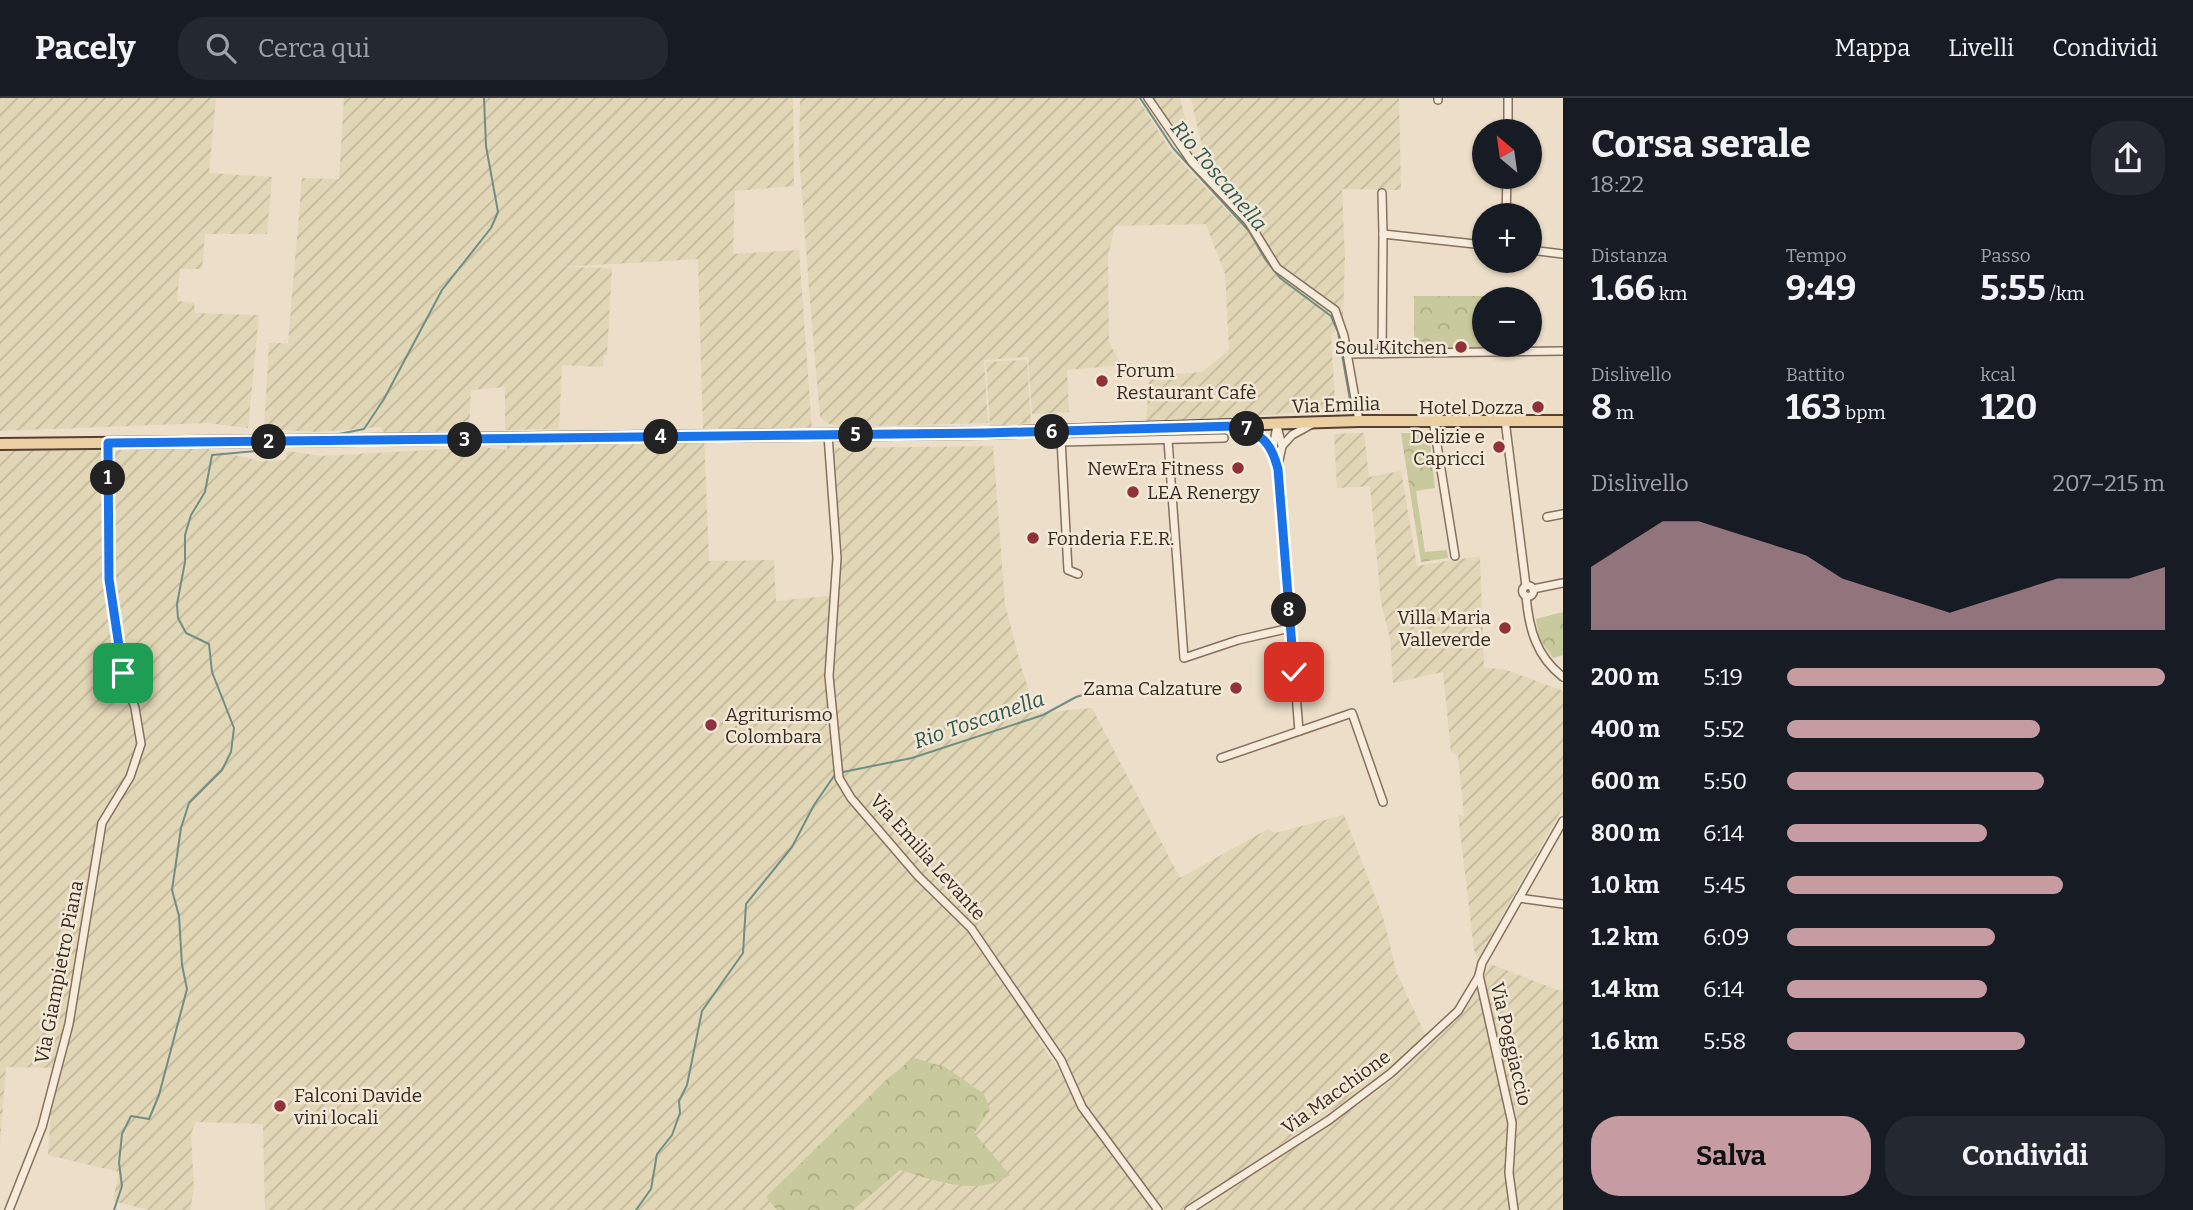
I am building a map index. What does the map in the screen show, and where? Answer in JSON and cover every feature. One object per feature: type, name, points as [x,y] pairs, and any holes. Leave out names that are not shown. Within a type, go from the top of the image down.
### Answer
[{"type":"main road","name":"Via Emilia","points":[[828,435],[985,433],[1061,437],[1359,421],[1563,421]]},
{"type":"main road","points":[[0,444],[828,435]]},
{"type":"street","points":[[1148,98],[1192,162],[1241,211],[1277,268],[1335,310],[1347,354],[1359,421]]},
{"type":"street","points":[[1508,98],[1508,119]]},
{"type":"street","points":[[1382,192],[1382,354]]},
{"type":"street","points":[[1383,234],[1472,244]]},
{"type":"street","points":[[1542,251],[1563,254]]},
{"type":"street","points":[[1347,354],[1563,351]]},
{"type":"street","points":[[1433,420],[1455,555]]},
{"type":"street","points":[[1504,420],[1529,587]]},
{"type":"street","points":[[1282,446],[1292,435],[1313,424]]},
{"type":"street","points":[[1277,425],[1282,446],[1278,469]]},
{"type":"street","points":[[1277,425],[1273,449],[1278,469],[1299,731]]},
{"type":"street","points":[[1236,426],[1259,434],[1273,449]]},
{"type":"street","name":"Via Emilia Levante","points":[[828,435],[837,558],[829,676],[839,778],[851,798],[918,876],[971,928],[1061,1060],[1082,1107],[1158,1210]]},
{"type":"street","points":[[1079,574],[1068,570],[1061,437],[1168,440],[1224,438]]},
{"type":"street","points":[[1168,440],[1184,658],[1229,642],[1290,628]]},
{"type":"street","name":"Via Giampietro Piana","points":[[9,1210],[42,1126],[69,1024],[102,823],[130,777],[141,744],[135,708],[123,673],[109,579],[108,443]]},
{"type":"street","points":[[1547,517],[1563,514]]},
{"type":"street","points":[[1563,583],[1529,587],[1522,591],[1526,596],[1533,639],[1546,661],[1563,677]]},
{"type":"street","points":[[1221,758],[1352,713],[1383,802]]},
{"type":"street","name":"Via Poggiaccio","points":[[1514,1210],[1509,1172],[1512,1123],[1479,975],[1482,963],[1563,821]]},
{"type":"street","points":[[1519,898],[1563,904]]},
{"type":"street","name":"Via Macchione","points":[[1189,1210],[1329,1120],[1391,1073],[1458,1012],[1479,975]]},
{"type":"shaded area","points":[[0,98],[216,98],[209,173],[272,177],[267,234],[205,234],[202,269],[180,269],[177,301],[194,303],[195,313],[259,315],[248,428],[208,423],[0,431]]},
{"type":"shaded area","points":[[344,98],[793,98],[794,186],[735,191],[733,254],[799,250],[812,430],[704,432],[709,561],[774,560],[776,601],[838,595],[842,558],[834,448],[993,446],[1005,604],[1021,667],[1037,713],[1092,708],[1180,878],[1268,829],[1275,833],[1344,815],[1383,917],[1397,974],[1426,1036],[1378,1078],[1182,1210],[1165,1210],[1134,1172],[1083,1103],[1045,1032],[1038,1039],[1152,1210],[853,1210],[900,1170],[950,1185],[974,1133],[766,1197],[777,1210],[265,1210],[263,1124],[196,1122],[191,1134],[194,1189],[190,1210],[149,1210],[113,1201],[119,1172],[48,1155],[54,1068],[6,1067],[0,1144],[0,450],[203,448],[260,461],[285,460],[288,451],[321,456],[484,447],[507,450],[507,438],[703,431],[698,259],[562,267],[612,268],[607,355],[604,355],[603,367],[562,365],[559,429],[505,430],[505,387],[471,390],[469,431],[385,433],[380,427],[318,432],[264,429],[269,343],[288,343],[302,178],[339,179]]},
{"type":"shaded area","points":[[800,98],[1137,98],[1171,151],[1235,219],[1245,210],[1208,172],[1191,98],[1399,98],[1401,190],[1342,189],[1345,257],[1343,317],[1331,337],[1335,402],[1329,408],[1314,411],[1146,425],[1149,376],[1202,372],[1229,350],[1225,274],[1206,224],[1115,226],[1108,256],[1109,342],[1121,365],[1067,370],[1069,412],[1032,414],[1028,357],[984,360],[988,423],[840,427],[827,423],[820,417],[809,289],[799,154]]},
{"type":"shaded area","points":[[1153,98],[1180,98],[1194,154],[1188,151]]},
{"type":"shaded area","points":[[1027,360],[1031,423],[990,426],[986,362]]},
{"type":"shaded area","points":[[1364,433],[1369,477],[1401,471],[1417,566],[1480,556],[1484,668],[1504,669],[1563,691],[1563,807],[1478,959],[1474,950],[1458,814],[1464,816],[1458,756],[1451,752],[1443,672],[1393,683],[1390,639],[1381,602],[1370,486],[1337,488],[1334,434]]},
{"type":"shaded area","points":[[1490,964],[1563,992],[1563,1210],[1200,1210],[1364,1101],[1397,1076],[1432,1042],[1482,981]]},
{"type":"green space","points":[[1414,296],[1472,296],[1472,348],[1414,348]]},
{"type":"green space","points":[[1401,433],[1429,433],[1435,488],[1416,491],[1425,552],[1447,550],[1448,558],[1421,562]]},
{"type":"green space","points":[[1563,612],[1563,655],[1553,658],[1539,638],[1536,619]]},
{"type":"green space","points":[[914,1058],[945,1067],[984,1094],[990,1110],[974,1133],[1010,1175],[997,1182],[970,1186],[942,1182],[900,1170],[853,1210],[777,1210],[766,1197],[887,1079]]},
{"type":"waterway","points":[[334,435],[364,429],[384,399],[442,290],[491,228],[498,212],[486,146],[484,98]]},
{"type":"waterway","name":"Rio Toscanella","points":[[1140,98],[1173,148],[1249,231],[1280,278],[1331,316],[1338,332],[1352,411]]},
{"type":"waterway","points":[[277,435],[287,436]]},
{"type":"waterway","points":[[114,1210],[122,1186],[119,1163],[122,1134],[131,1116],[149,1119],[159,1095],[187,989],[182,965],[179,916],[172,890],[181,828],[189,803],[222,770],[231,752],[234,728],[212,672],[209,644],[186,633],[178,618],[177,604],[185,562],[185,535],[191,515],[205,492],[212,455],[266,450]]},
{"type":"waterway","name":"Rio Toscanella","points":[[843,772],[912,758],[1043,715],[1076,697],[1120,684]]},
{"type":"waterway","name":"Rio Toscanella","points":[[636,1210],[651,1189],[657,1154],[672,1135],[680,1113],[679,1101],[687,1085],[702,1011],[743,953],[746,904],[792,847],[814,805],[834,776]]},
{"type":"place","name":"Soul Kitchen","points":[[1461,347]]},
{"type":"place","name":"Forum Restaurant Cafè","points":[[1102,381]]},
{"type":"place","name":"Hotel Dozza","points":[[1538,407]]},
{"type":"place","name":"Delizie e Capricci","points":[[1499,447]]},
{"type":"place","name":"NewEra Fitness","points":[[1238,468]]},
{"type":"place","name":"LEA Renergy","points":[[1133,492]]},
{"type":"place","name":"Fonderia F.E.R.","points":[[1033,538]]},
{"type":"place","name":"Villa Maria Valleverde","points":[[1505,628]]},
{"type":"place","name":"Zama Calzature","points":[[1236,688]]},
{"type":"place","name":"Agriturismo Colombara","points":[[711,725]]},
{"type":"place","name":"Falconi Davide vini locali","points":[[280,1106]]},
{"type":"route","points":[[123,673],[109,579],[108,443],[177,440],[279,443],[1061,432],[1236,426],[1259,434],[1265,439],[1273,449],[1278,469],[1294,672]]}]
